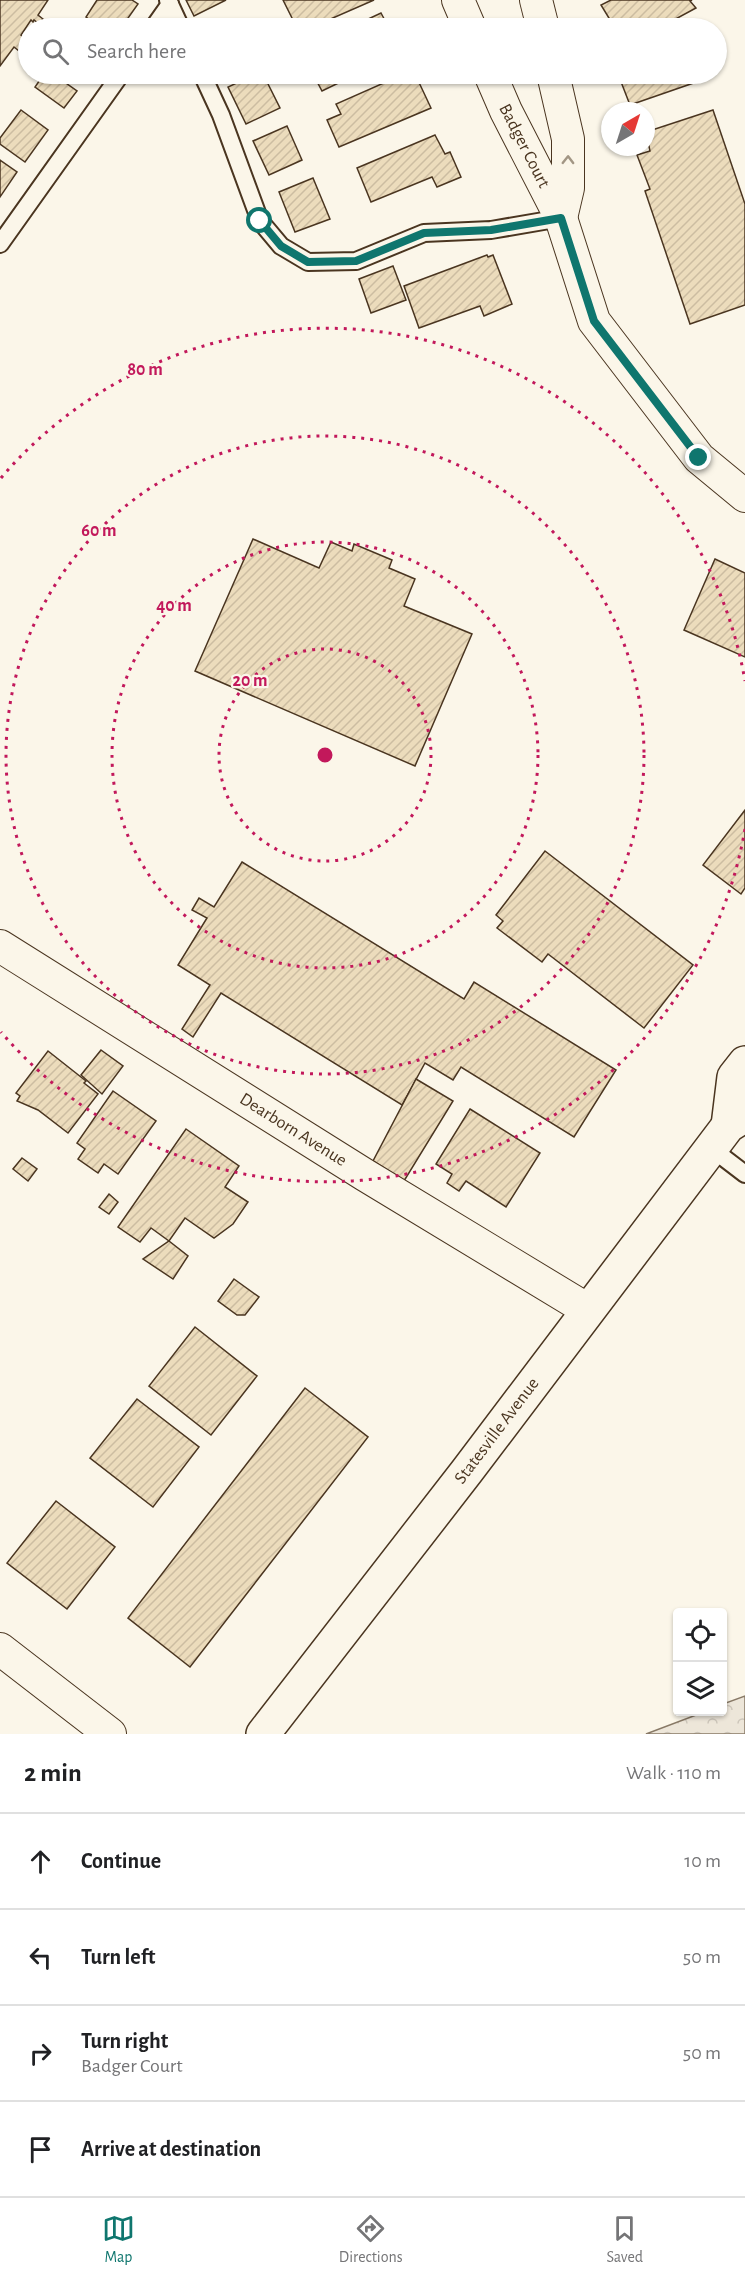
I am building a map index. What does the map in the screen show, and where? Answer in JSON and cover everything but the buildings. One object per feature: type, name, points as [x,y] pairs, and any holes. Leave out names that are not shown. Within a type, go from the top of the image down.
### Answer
[{"type":"main road","points":[[728,1129],[734,1077],[745,1063]]},
{"type":"main road","name":"Statesville Avenue","points":[[263,1734],[728,1129]]},
{"type":"street","points":[[536,0],[540,18]]},
{"type":"street","name":"Badger Court","points":[[494,84],[561,218],[594,321],[699,458],[745,496]]},
{"type":"street","name":"Badger Court","points":[[555,84],[568,139],[568,188],[561,218]]},
{"type":"street","name":"Dearborn Avenue","points":[[0,946],[365,1175],[588,1310]]},
{"type":"street","points":[[0,1648],[110,1734]]},
{"type":"lane","points":[[159,18],[169,2]]},
{"type":"lane","points":[[169,2],[176,18]]},
{"type":"lane","points":[[0,244],[114,84]]},
{"type":"lane","points":[[207,84],[221,115],[260,221],[281,246],[308,262],[356,261],[424,233],[491,230],[561,218]]},
{"type":"lane","points":[[728,1129],[745,1174]]},
{"type":"green space","points":[[745,1696],[745,1734],[646,1734],[693,1716],[727,1716],[727,1703]]},
{"type":"route","points":[[260,221],[281,246],[308,262],[356,261],[424,233],[491,230],[561,218],[594,321],[699,458]]}]
